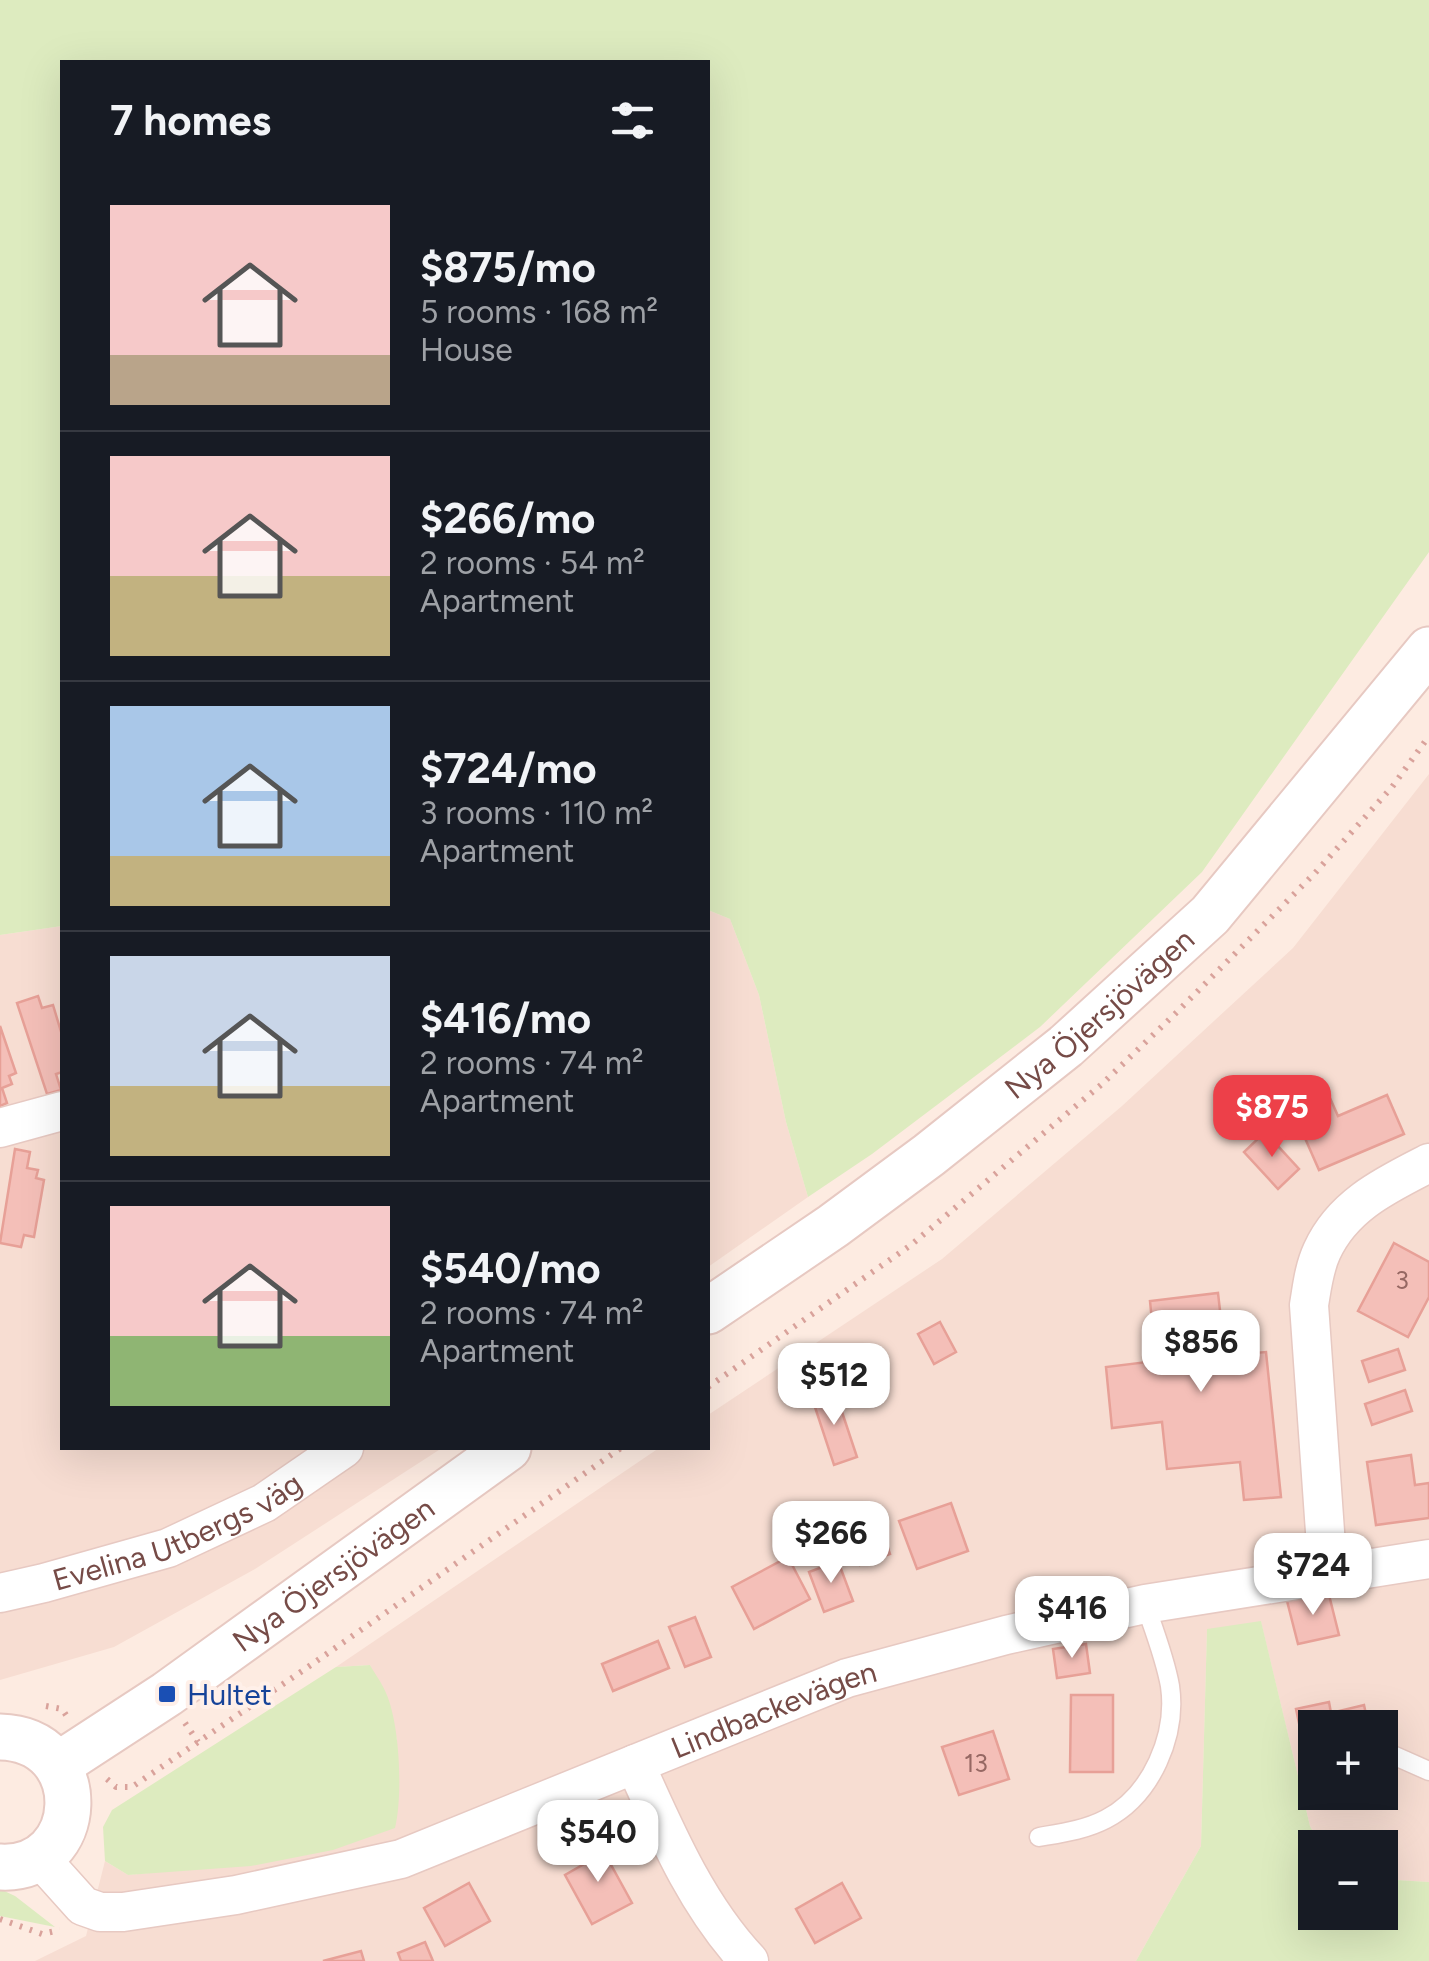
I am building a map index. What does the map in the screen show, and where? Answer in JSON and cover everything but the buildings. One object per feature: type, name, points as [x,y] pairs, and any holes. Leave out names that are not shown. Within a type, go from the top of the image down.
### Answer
[{"type":"street","name":"Nya Öjersjövägen","points":[[710,1310],[929,1155],[1066,1046],[1210,915],[1429,650]]},
{"type":"street","points":[[0,1128],[60,1112]]},
{"type":"street","points":[[1328,1574],[1308,1305],[1314,1276],[1320,1254],[1335,1228],[1374,1190],[1429,1163]]},
{"type":"street","name":"Evelina Utbergs väg","points":[[0,1592],[168,1548],[264,1503],[341,1450]]},
{"type":"street","name":"Nya Öjersjövägen","points":[[72,1757],[167,1694],[505,1450]]},
{"type":"street","name":"Lindbackevägen","points":[[84,1906],[100,1912],[123,1912],[236,1895],[401,1858],[847,1678],[1006,1634],[1145,1604],[1429,1559]]},
{"type":"street","points":[[0,1737],[15,1737],[46,1752],[72,1757],[66,1780],[68,1815],[62,1832],[52,1846],[20,1862],[84,1906]]},
{"type":"street","points":[[634,1764],[728,1954]]},
{"type":"lane","points":[[1039,1837],[1083,1829],[1110,1818],[1144,1785],[1167,1742],[1170,1687],[1145,1604]]},
{"type":"lane","points":[[1398,1757],[1429,1771]]},
{"type":"path","points":[[33,1704],[62,1709],[72,1757],[116,1787],[132,1787],[618,1450]]},
{"type":"path","points":[[184,1722],[198,1742]]},
{"type":"path","points":[[0,1919],[42,1934],[52,1933],[63,1929],[84,1906]]},
{"type":"shaded area","points":[[1429,774],[1429,1882],[1398,1880],[1398,1830],[1312,1830],[1306,1810],[1398,1810],[1398,1710],[1298,1710],[1298,1776],[1261,1622],[1207,1630],[1201,1846],[1136,1961],[35,1961],[86,1936],[105,1861],[128,1875],[159,1872],[397,1767],[397,1739],[370,1665],[336,1667],[656,1450],[710,1450],[710,1414],[942,1259],[1122,1106],[1293,948]]},
{"type":"shaded area","points":[[710,911],[730,919],[759,995],[786,1122],[808,1197],[710,1266]]},
{"type":"shaded area","points":[[60,926],[60,1450],[439,1450],[255,1569],[114,1647],[0,1680],[0,935]]},
{"type":"green space","points":[[0,0],[1429,0],[1429,552],[1202,872],[1040,1027],[872,1154],[808,1197],[786,1122],[759,995],[730,919],[710,911],[710,60],[60,60],[60,926],[0,935]]},
{"type":"green space","points":[[1261,1621],[1298,1776],[1298,1810],[1306,1810],[1312,1830],[1298,1830],[1298,1930],[1398,1930],[1398,1880],[1429,1882],[1429,1961],[1136,1961],[1201,1846],[1207,1629]]},
{"type":"green space","points":[[370,1665],[391,1706],[397,1741],[395,1828],[333,1850],[251,1866],[128,1875],[105,1861],[103,1827],[112,1810],[336,1667]]},
{"type":"green space","points":[[0,1889],[15,1896],[55,1927],[0,1916]]},
{"type":"place","name":"Hultet","points":[[167,1694]]}]
